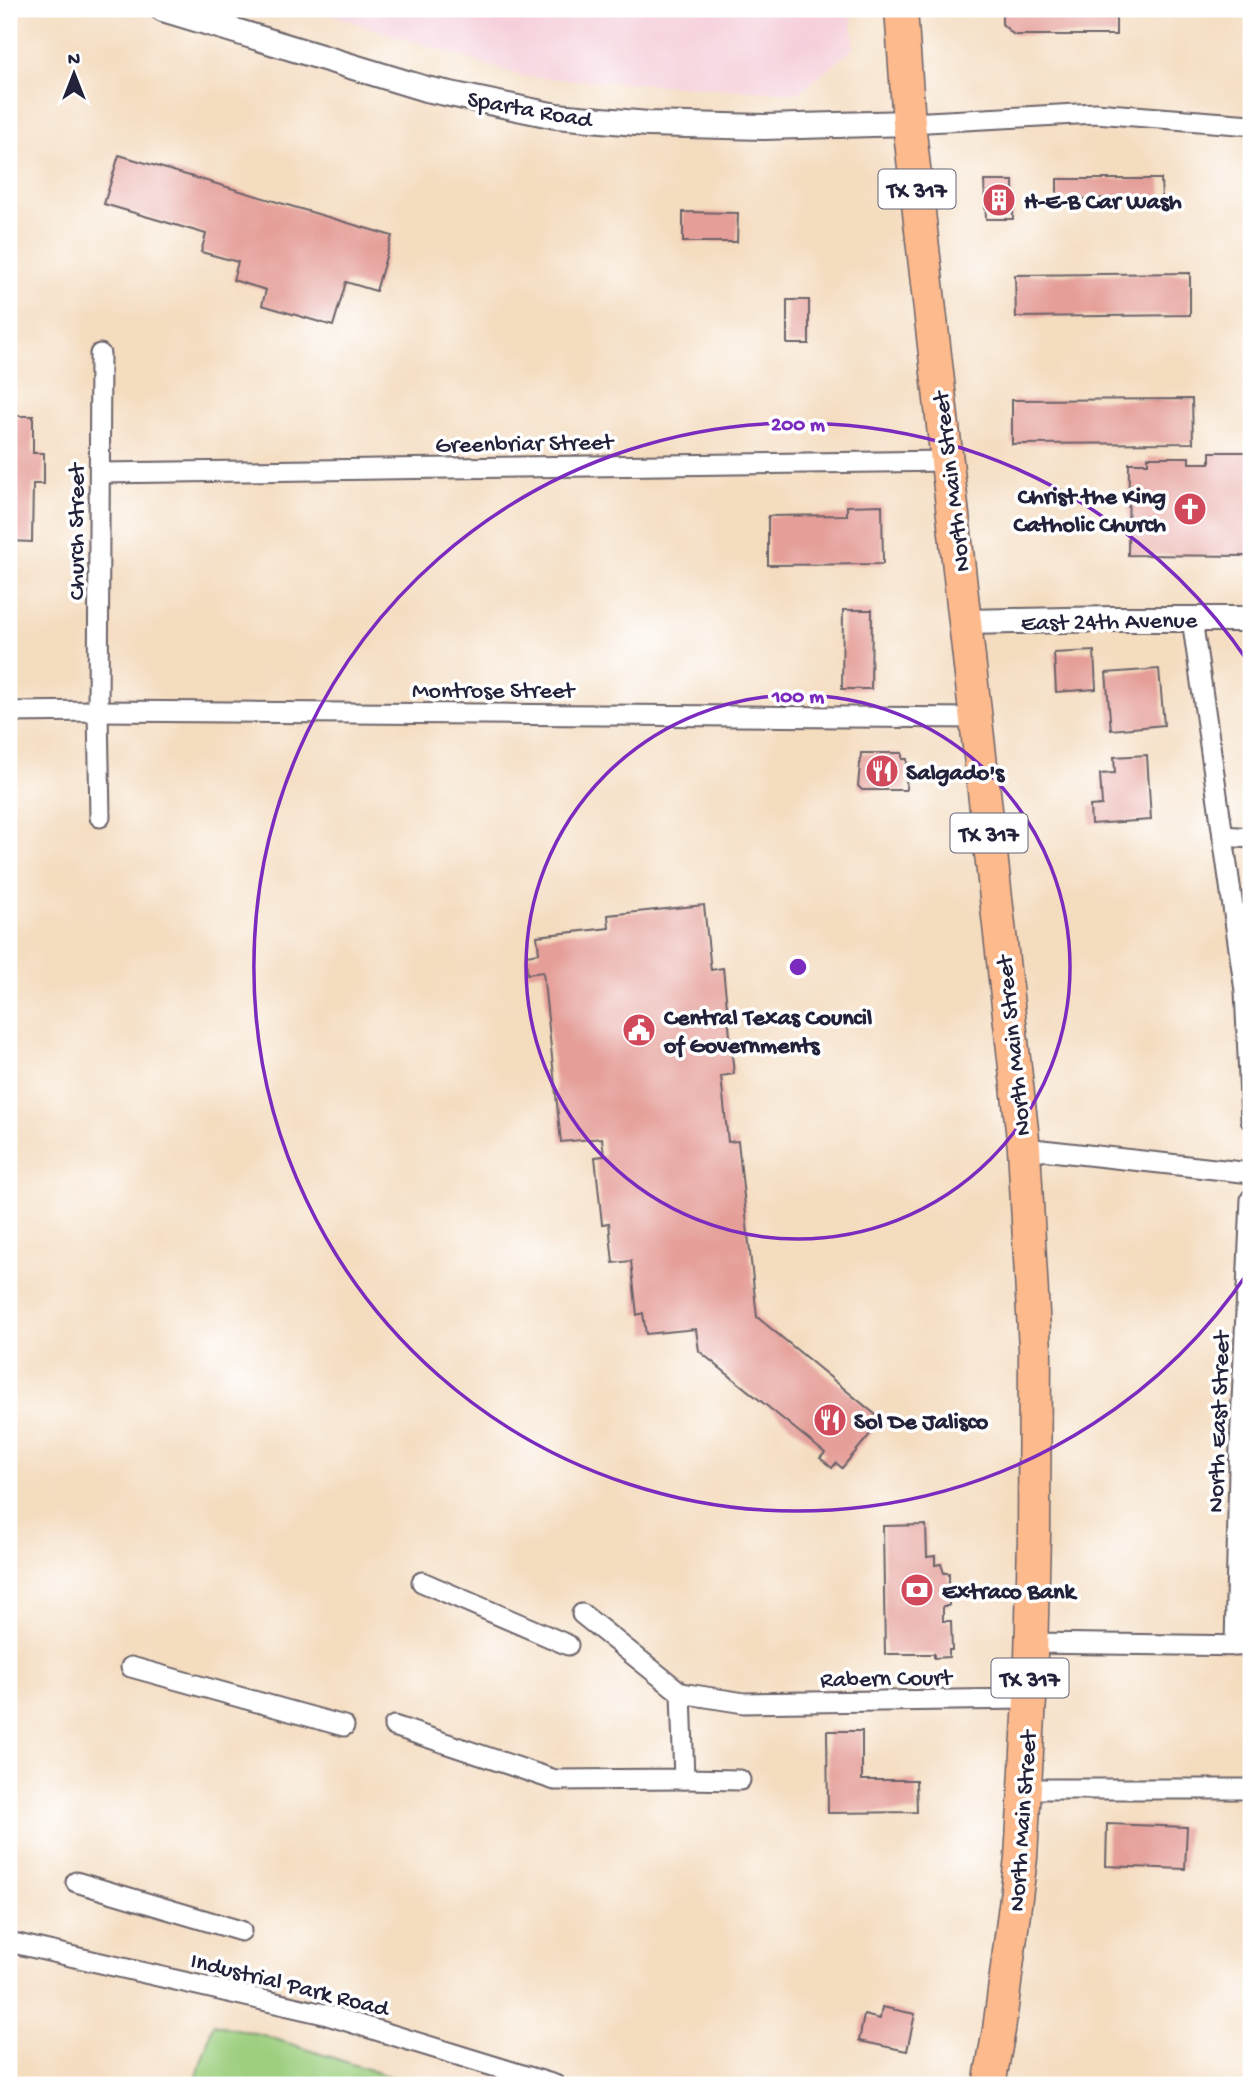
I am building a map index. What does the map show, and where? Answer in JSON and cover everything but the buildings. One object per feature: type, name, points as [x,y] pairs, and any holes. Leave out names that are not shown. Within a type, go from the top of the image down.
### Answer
[{"type":"main road","name":"North Main Street","points":[[901,9],[909,123],[1024,1148],[1035,1374],[1035,1504],[1025,1789],[1017,1903],[989,2085]]},
{"type":"street","name":"Sparta Road","points":[[163,9],[426,89],[556,116],[648,124],[751,127],[909,123]]},
{"type":"street","points":[[909,123],[1095,113],[1251,125]]},
{"type":"street","name":"Church Street","points":[[100,354],[100,817]]},
{"type":"street","name":"Greenbriar Street","points":[[100,473],[948,461]]},
{"type":"street","points":[[1192,619],[1245,991],[1251,1120]]},
{"type":"street","name":"East 24th Avenue","points":[[967,622],[1251,620]]},
{"type":"street","name":"Montrose Street","points":[[9,712],[977,718]]},
{"type":"street","points":[[1223,836],[1251,838]]},
{"type":"street","points":[[1024,1148],[1251,1173]]},
{"type":"street","name":"North East Street","points":[[1243,1646],[1251,1199]]},
{"type":"street","points":[[422,1582],[568,1645]]},
{"type":"street","points":[[582,1614],[681,1693],[684,1779]]},
{"type":"street","points":[[1030,1643],[1243,1646]]},
{"type":"street","points":[[131,1667],[344,1726]]},
{"type":"street","name":"Rabern Court","points":[[681,1693],[744,1703],[1030,1699]]},
{"type":"street","points":[[394,1726],[555,1780],[740,1780]]},
{"type":"street","points":[[1025,1789],[1251,1788]]},
{"type":"street","points":[[76,1882],[241,1931]]},
{"type":"street","name":"Industrial Park Road","points":[[9,1942],[324,2014],[555,2085]]},
{"type":"shaded area","points":[[312,9],[851,9],[854,48],[799,93],[525,77]]},
{"type":"green space","points":[[213,2024],[263,2035],[416,2085],[194,2085]]},
{"type":"place","name":"H-E-B Car Wash","points":[[999,200]]},
{"type":"place","name":"Christ the King Catholic Church","points":[[1190,509]]},
{"type":"place","name":"Salgado's","points":[[882,771]]},
{"type":"place","name":"Central Texas Council of Governments","points":[[639,1030]]},
{"type":"place","name":"Sol De Jalisco","points":[[830,1420]]},
{"type":"place","name":"Extraco Bank","points":[[917,1590]]}]
